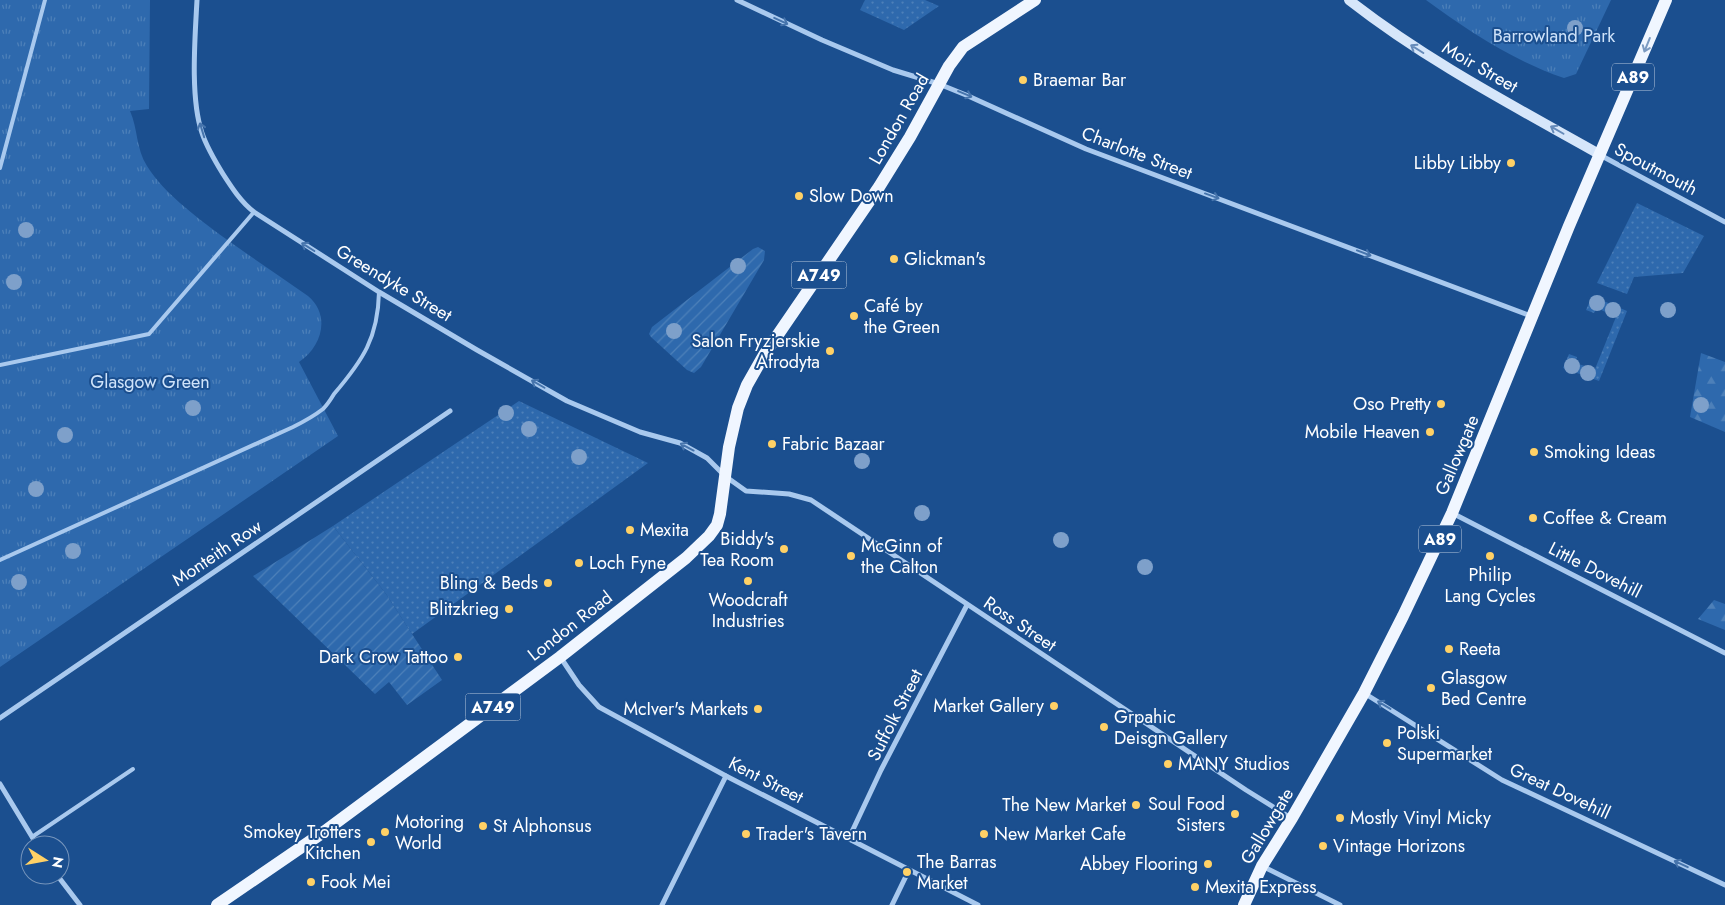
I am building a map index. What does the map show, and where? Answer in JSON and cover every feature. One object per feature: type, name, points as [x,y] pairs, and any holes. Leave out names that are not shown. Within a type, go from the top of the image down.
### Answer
[{"type":"main road","name":"London Road","points":[[217,905],[325,831],[560,657],[686,558],[709,536],[717,525],[733,424],[747,385],[764,355],[880,187],[949,66],[963,48],[1035,0]]},
{"type":"main road","name":"Gallowgate","points":[[1244,905],[1262,866],[1364,693],[1452,513],[1599,154],[1666,0]]},
{"type":"street","name":"Greendyke Street","points":[[197,0],[194,57],[197,112],[208,147],[229,183],[247,206],[379,292],[477,350],[568,401],[633,430],[680,444],[707,458],[725,476]]},
{"type":"street","name":"Charlotte Street","points":[[737,0],[893,70],[939,84],[1086,150],[1532,316]]},
{"type":"street","name":"Moir Street","points":[[1350,0],[1410,44],[1468,81],[1599,154]]},
{"type":"street","name":"Spoutmouth","points":[[1599,154],[1725,222]]},
{"type":"street","name":"Monteith Row","points":[[0,718],[450,411]]},
{"type":"street","name":"Ross Street","points":[[725,476],[746,491],[789,494],[811,500],[1237,785],[1292,818]]},
{"type":"street","name":"Little Dovehill","points":[[1452,513],[1725,653]]},
{"type":"street","name":"Suffolk Street","points":[[849,838],[967,605]]},
{"type":"street","name":"Kent Street","points":[[560,657],[578,685],[600,707],[726,776],[978,905]]},
{"type":"street","name":"Great Dovehill","points":[[1364,693],[1502,780],[1725,885]]},
{"type":"street","points":[[662,905],[726,776]]},
{"type":"street","points":[[0,784],[31,835]]},
{"type":"street","points":[[1262,866],[1340,905]]},
{"type":"street","points":[[892,905],[909,870]]},
{"type":"street","points":[[65,885],[80,905]]},
{"type":"lane","points":[[0,168],[45,0]]},
{"type":"lane","points":[[0,365],[149,334],[254,212]]},
{"type":"lane","points":[[0,560],[293,427],[323,409],[349,378],[373,335],[378,314],[379,292]]},
{"type":"lane","points":[[35,835],[133,769]]},
{"type":"green space","name":"Glasgow Green","points":[[0,0],[150,0],[149,109],[130,111],[143,159],[154,176],[171,195],[219,234],[308,296],[315,304],[320,312],[321,330],[313,348],[299,362],[338,436],[0,667]]},
{"type":"green space","points":[[865,0],[925,0],[939,6],[904,30],[860,10]]},
{"type":"green space","name":"Barrowland Park","points":[[1426,0],[1611,0],[1576,74],[1564,78],[1509,54],[1458,23]]},
{"type":"green space","points":[[1637,203],[1704,236],[1683,273],[1634,277],[1627,294],[1597,283]]},
{"type":"green space","points":[[758,247],[765,251],[764,260],[701,367],[694,373],[687,370],[651,337],[649,334],[652,327]]},
{"type":"green space","points":[[1592,296],[1627,311],[1599,381],[1563,368],[1569,354],[1577,357],[1575,363],[1595,369],[1616,317],[1597,308],[1594,313],[1586,310]]},
{"type":"green space","points":[[1701,353],[1725,362],[1725,432],[1690,417]]},
{"type":"green space","points":[[519,401],[648,463],[412,634],[386,594],[333,526]]},
{"type":"green space","points":[[333,526],[386,594],[442,680],[407,705],[389,682],[375,694],[253,576]]},
{"type":"green space","points":[[1714,600],[1725,604],[1725,630],[1698,619]]},
{"type":"place","name":"Braemar Bar","points":[[1023,80]]},
{"type":"place","name":"Libby Libby","points":[[1511,163]]},
{"type":"place","name":"Slow Down","points":[[799,196]]},
{"type":"place","name":"Glickman's","points":[[894,259]]},
{"type":"place","name":"Café by the Green","points":[[854,316]]},
{"type":"place","name":"Salon Fryzjerskie Afrodyta","points":[[830,351]]},
{"type":"place","name":"Oso Pretty","points":[[1441,404]]},
{"type":"place","name":"Mobile Heaven","points":[[1430,432]]},
{"type":"place","name":"Fabric Bazaar","points":[[772,444]]},
{"type":"place","name":"Smoking Ideas","points":[[1534,452]]},
{"type":"place","name":"Coffee & Cream","points":[[1533,518]]},
{"type":"place","name":"Mexita","points":[[630,530]]},
{"type":"place","name":"Biddy's Tea Room","points":[[784,549]]},
{"type":"place","name":"McGinn of the Calton","points":[[851,556]]},
{"type":"place","name":"Philip Lang Cycles","points":[[1490,556]]},
{"type":"place","name":"Loch Fyne","points":[[579,563]]},
{"type":"place","name":"Woodcraft Industries","points":[[748,581]]},
{"type":"place","name":"Bling & Beds","points":[[548,583]]},
{"type":"place","name":"Blitzkrieg","points":[[509,609]]},
{"type":"place","name":"Reeta","points":[[1449,649]]},
{"type":"place","name":"Dark Crow Tattoo","points":[[458,657]]},
{"type":"place","name":"Glasgow Bed Centre","points":[[1431,688]]},
{"type":"place","name":"Market Gallery","points":[[1054,706]]},
{"type":"place","name":"McIver's Markets","points":[[758,709]]},
{"type":"place","name":"Grpahic Deisgn Gallery","points":[[1104,727]]},
{"type":"place","name":"Polski Supermarket","points":[[1387,743]]},
{"type":"place","name":"MANY Studios","points":[[1168,764]]},
{"type":"place","name":"The New Market","points":[[1136,805]]},
{"type":"place","name":"Soul Food Sisters","points":[[1235,814]]},
{"type":"place","name":"Mostly Vinyl Micky","points":[[1340,818]]},
{"type":"place","name":"St Alphonsus","points":[[483,826]]},
{"type":"place","name":"Motoring World","points":[[385,832]]},
{"type":"place","name":"Trader's Tavern","points":[[746,834]]},
{"type":"place","name":"New Market Cafe","points":[[984,834]]},
{"type":"place","name":"Smokey Trotters Kitchen","points":[[371,842]]},
{"type":"place","name":"Vintage Horizons","points":[[1323,846]]},
{"type":"place","name":"Abbey Flooring","points":[[1208,864]]},
{"type":"place","name":"The Barras Market","points":[[907,872]]},
{"type":"place","name":"Fook Mei","points":[[311,882]]},
{"type":"place","name":"Mexita Express","points":[[1195,887]]}]
